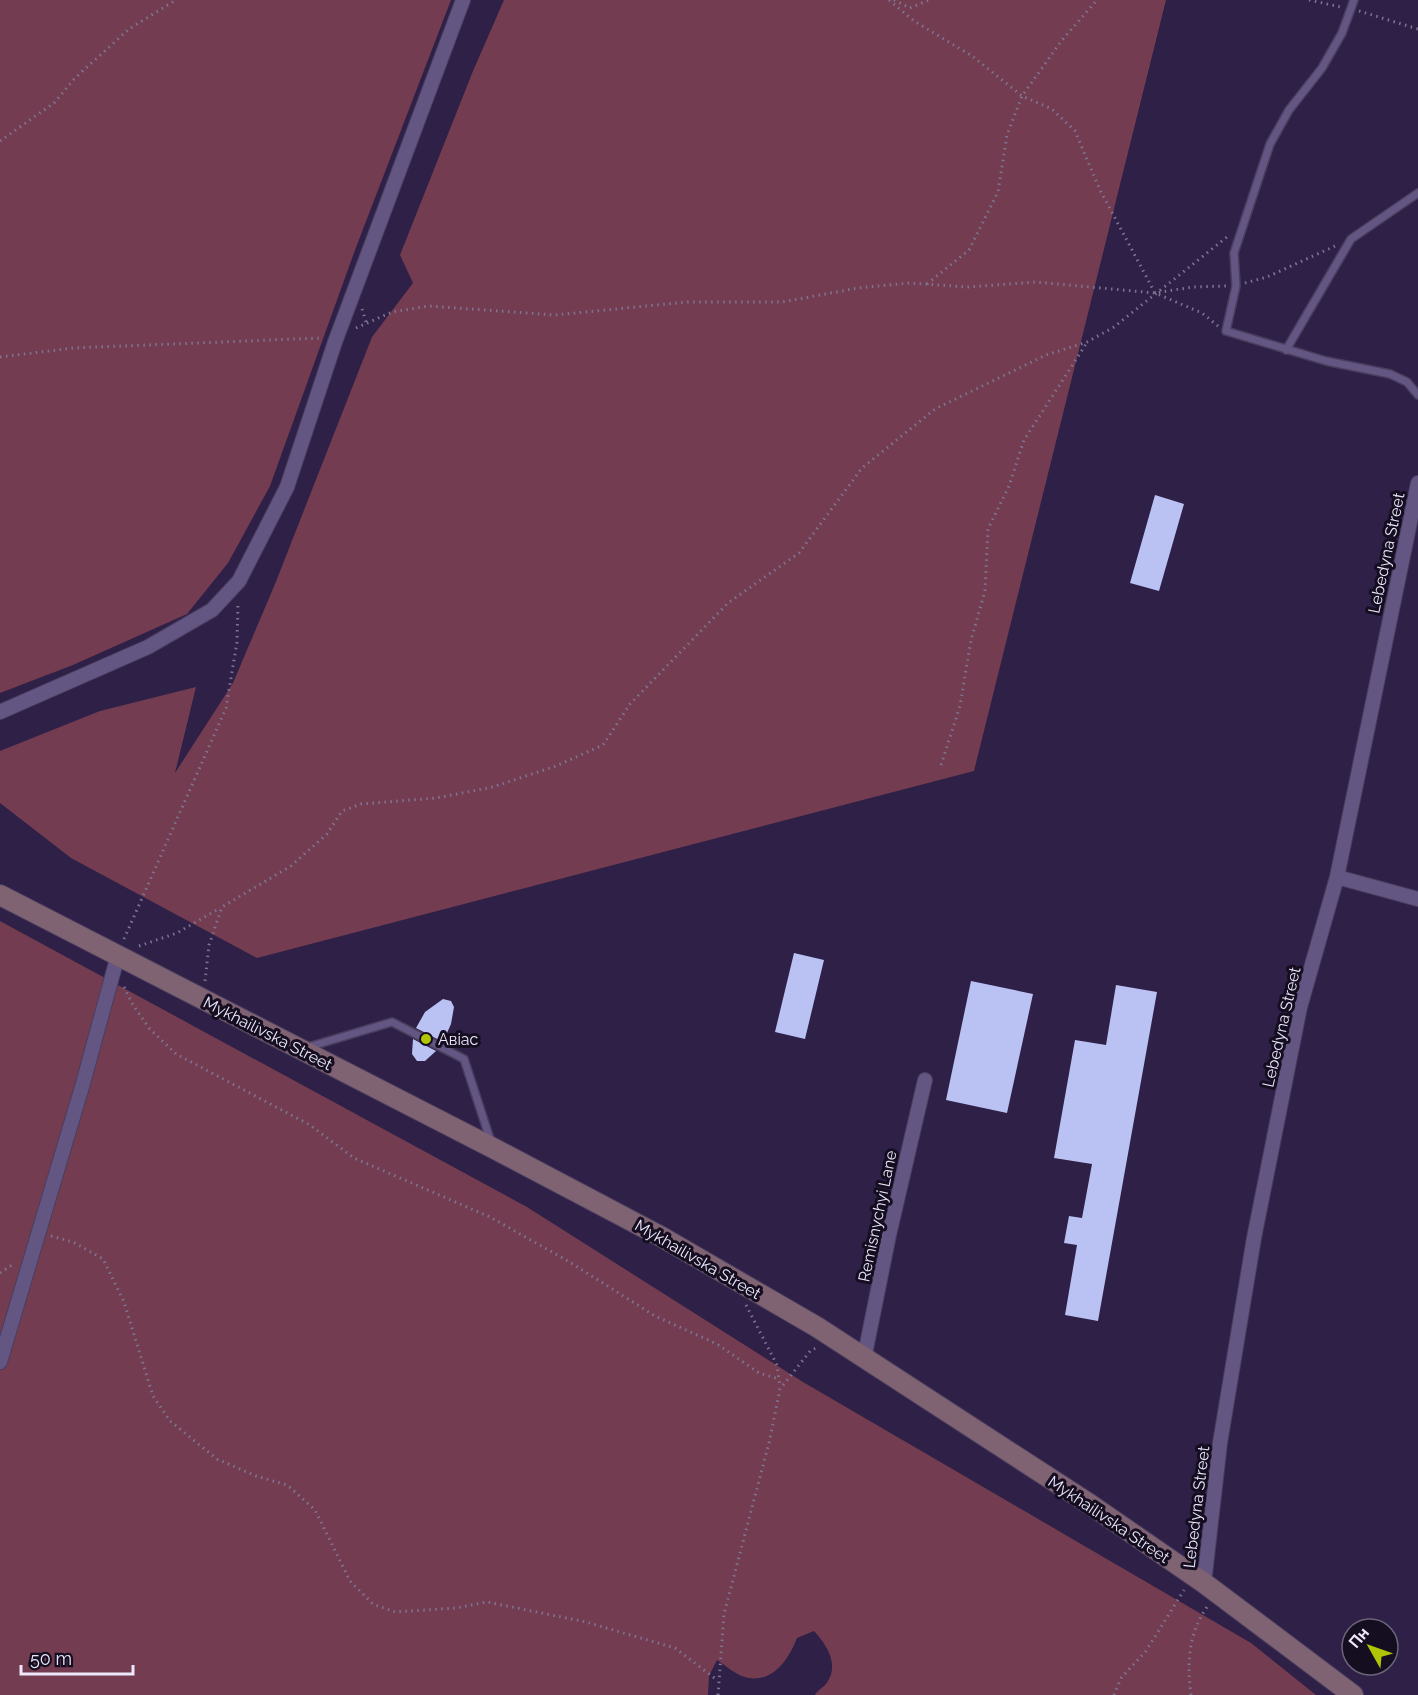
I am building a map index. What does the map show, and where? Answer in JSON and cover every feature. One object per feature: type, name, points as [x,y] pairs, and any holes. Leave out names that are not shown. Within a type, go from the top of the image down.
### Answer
[{"type":"main road","name":"Mykhailivska Street","points":[[0,895],[116,960],[204,999],[493,1148],[660,1236],[735,1280],[838,1341],[1091,1505],[1204,1584],[1353,1695]]},
{"type":"street","points":[[0,712],[148,646],[212,610],[239,581],[287,487],[336,338],[464,0]]},
{"type":"street","name":"Lebedyna Street","points":[[1204,1584],[1220,1443],[1254,1238],[1300,1007],[1337,877],[1418,483]]},
{"type":"street","points":[[1337,877],[1418,899]]},
{"type":"street","points":[[0,1362],[116,960]]},
{"type":"street","name":"Remisnychyi Lane","points":[[864,1359],[889,1235],[925,1080]]},
{"type":"lane","points":[[1354,0],[1342,33],[1322,68],[1290,110],[1270,144],[1234,253],[1236,286],[1226,332],[1286,350],[1390,374],[1407,382],[1418,395]]},
{"type":"lane","points":[[1286,350],[1351,239],[1418,193]]},
{"type":"lane","points":[[300,1049],[392,1022],[464,1059],[493,1148]]},
{"type":"path","points":[[0,141],[54,103],[75,78],[129,29],[176,0]]},
{"type":"path","points":[[889,0],[914,21],[972,56],[1022,96],[1052,109],[1075,131],[1100,190],[1155,293],[1202,313],[1226,332]]},
{"type":"path","points":[[894,0],[910,8],[929,0]]},
{"type":"path","points":[[927,285],[969,250],[998,192],[1007,135],[1022,96],[1062,40],[1097,0]]},
{"type":"path","points":[[1309,0],[1350,9],[1418,29]]},
{"type":"path","points":[[116,960],[177,933],[291,866],[327,834],[342,811],[361,804],[436,798],[493,787],[556,766],[603,745],[630,704],[728,603],[799,553],[862,468],[935,409],[1046,355],[1087,342],[1114,327],[1218,246],[1246,220]]},
{"type":"path","points":[[0,357],[73,348],[336,338],[392,312],[429,306],[555,315],[687,302],[782,302],[858,288],[927,285],[968,287],[1036,282],[1155,293],[1193,287],[1236,286],[1268,277],[1351,239]]},
{"type":"path","points":[[941,765],[960,706],[971,640],[985,591],[988,529],[1009,486],[1024,440],[1087,342]]},
{"type":"path","points":[[239,581],[237,642],[226,708],[116,960],[133,1005],[149,1028],[176,1054],[310,1125],[354,1158],[490,1217],[568,1261],[655,1316],[717,1344],[759,1373],[779,1379]]},
{"type":"path","points":[[204,999],[208,945],[222,907]]},
{"type":"path","points":[[38,1232],[73,1242],[103,1259],[124,1302],[153,1396],[170,1421],[217,1459],[256,1476],[286,1485],[315,1510],[350,1581],[373,1604],[395,1612],[456,1608],[487,1602],[586,1622],[675,1648],[717,1680]]},
{"type":"path","points":[[718,1695],[717,1680],[724,1614],[769,1443],[780,1389],[777,1365],[735,1280]]},
{"type":"path","points":[[780,1389],[811,1350],[838,1341]]},
{"type":"path","points":[[1114,1695],[1120,1678],[1204,1584]]},
{"type":"path","points":[[1191,1695],[1187,1664],[1204,1584]]},
{"type":"shaded area","points":[[0,0],[451,0],[355,250],[270,486],[228,563],[187,614],[73,665],[0,693]]},
{"type":"shaded area","points":[[504,0],[1166,0],[974,771],[257,958],[71,858],[0,803],[0,751],[100,711],[196,687],[175,773],[233,683],[275,584],[372,337],[413,283],[400,255],[473,71]]},
{"type":"shaded area","points":[[0,921],[527,1207],[803,1382],[1251,1643],[1316,1695],[815,1695],[828,1681],[832,1661],[827,1648],[814,1631],[797,1638],[784,1662],[771,1674],[763,1677],[742,1676],[717,1660],[709,1676],[708,1695],[0,1695]]},
{"type":"building","points":[[1155,495],[1184,504],[1159,591],[1130,583]]},
{"type":"building","points":[[794,953],[824,960],[805,1039],[775,1032]]},
{"type":"building","points":[[971,981],[1033,994],[1007,1113],[946,1100]]},
{"type":"building","points":[[1116,985],[1157,992],[1098,1321],[1065,1315],[1077,1245],[1064,1243],[1069,1216],[1082,1218],[1092,1164],[1054,1158],[1075,1040],[1106,1045]]},
{"type":"building","points":[[443,999],[451,1001],[454,1007],[451,1024],[443,1042],[416,1028],[425,1012]]},
{"type":"building","points":[[413,1039],[436,1051],[425,1061],[417,1061],[412,1054]]},
{"type":"place","name":"Авіас","points":[[426,1039]]}]
